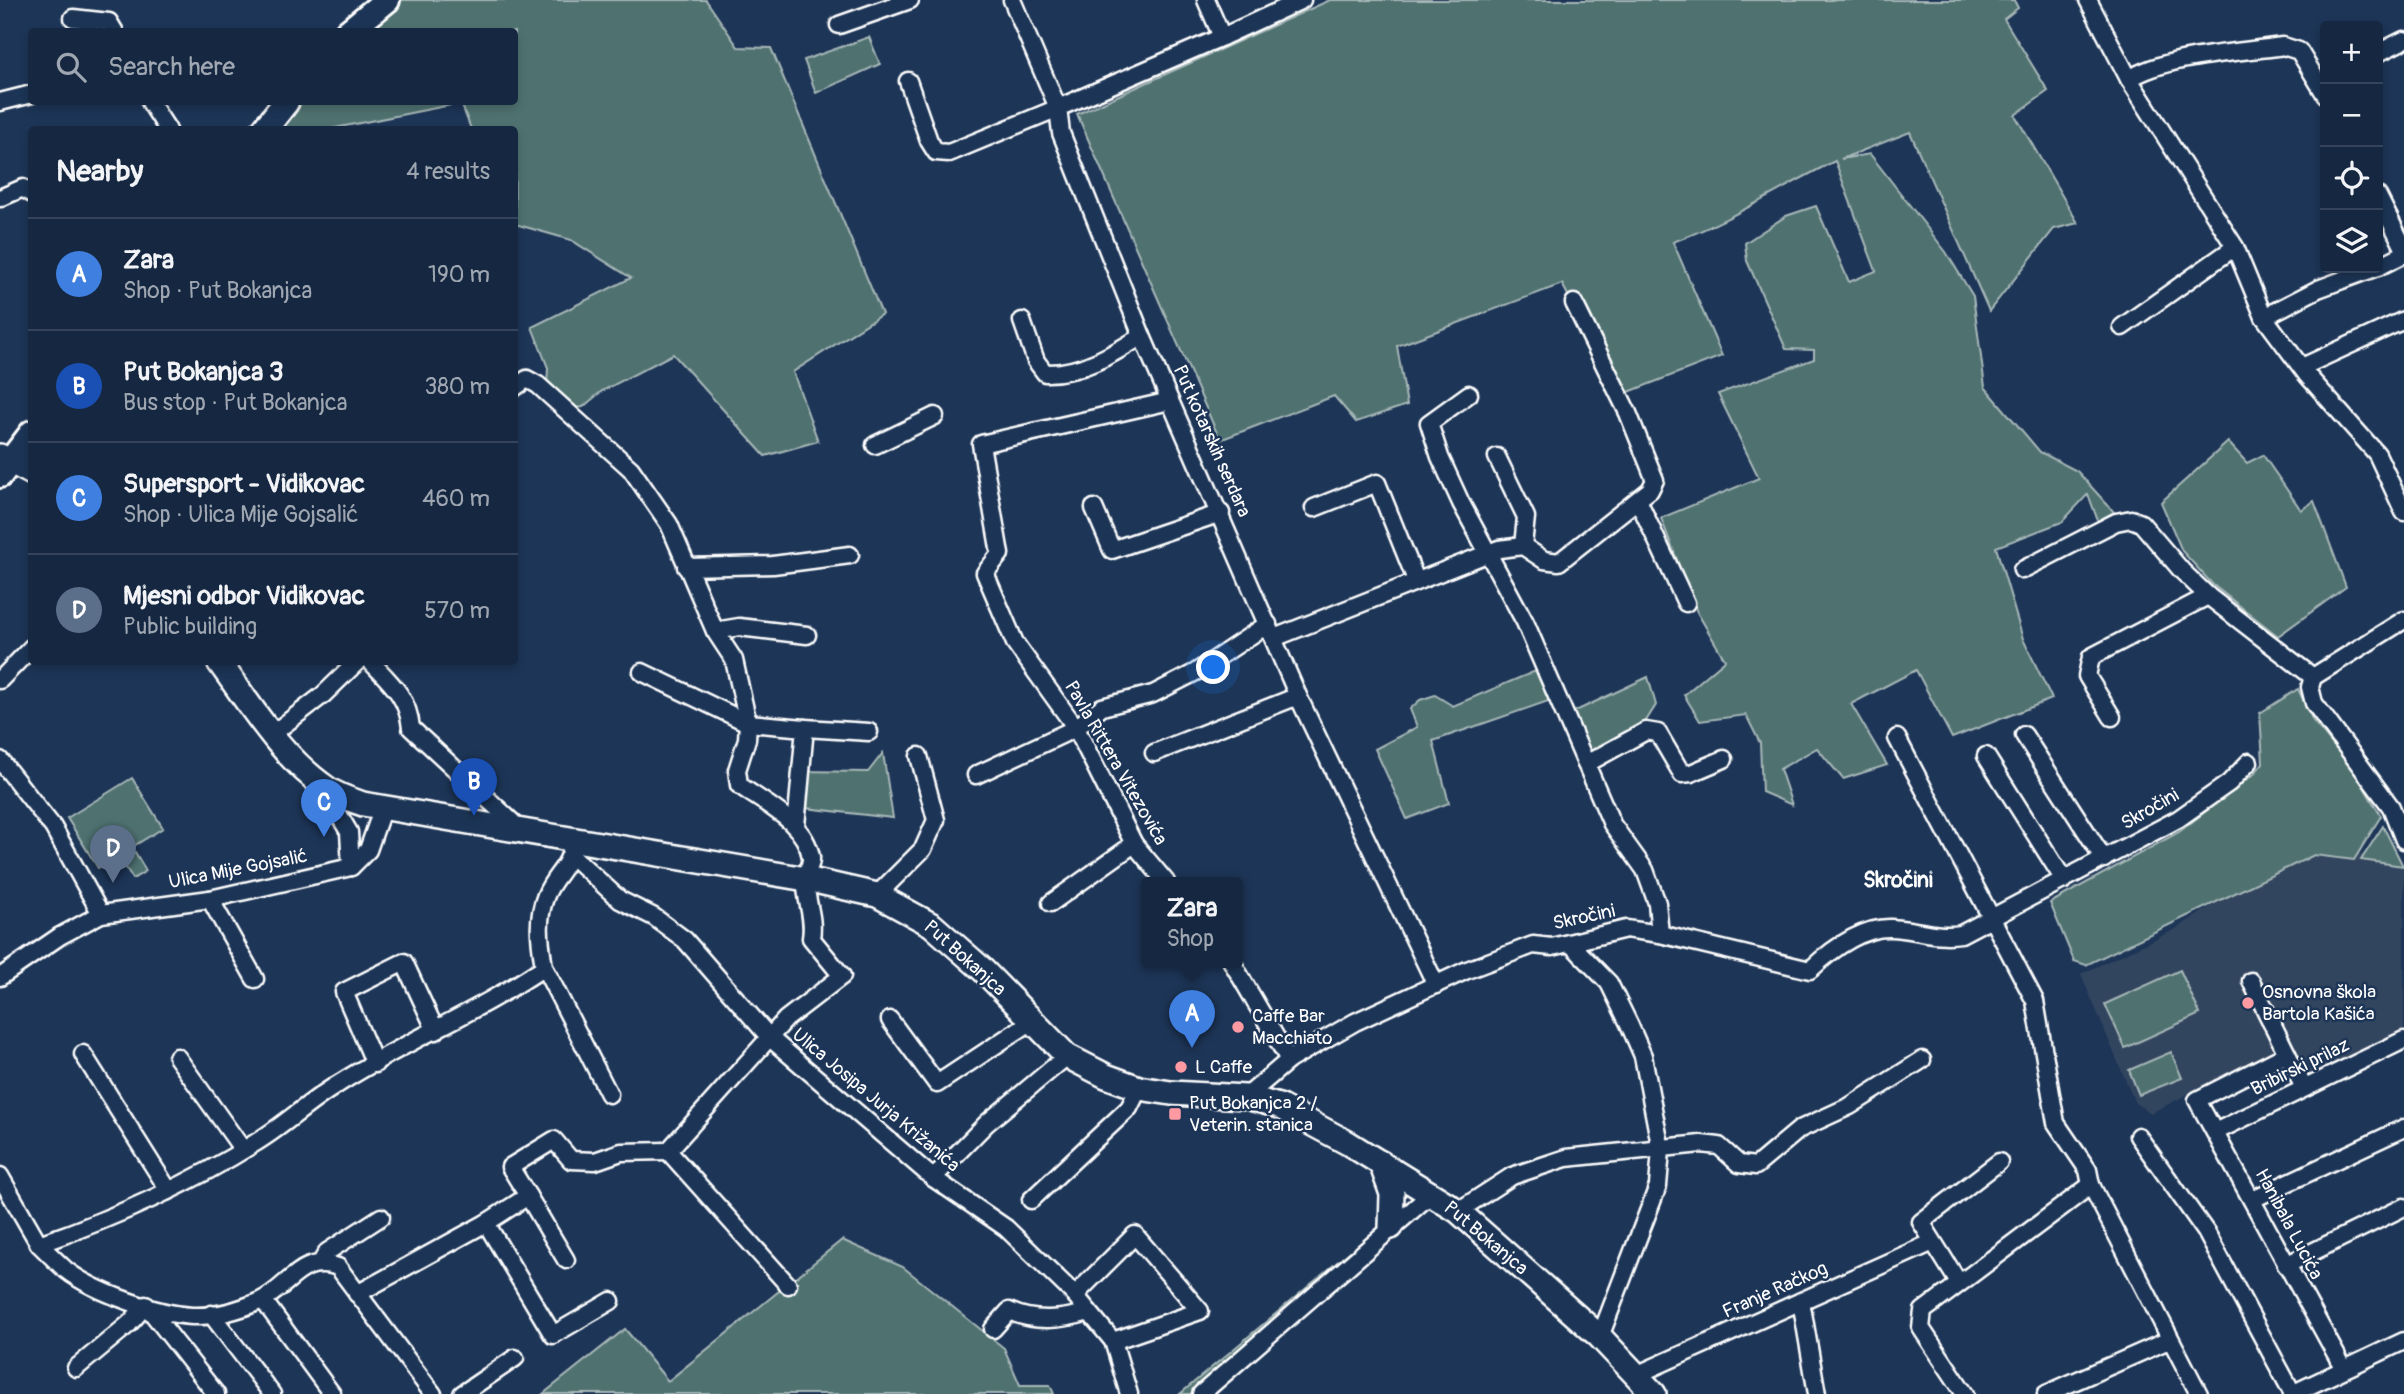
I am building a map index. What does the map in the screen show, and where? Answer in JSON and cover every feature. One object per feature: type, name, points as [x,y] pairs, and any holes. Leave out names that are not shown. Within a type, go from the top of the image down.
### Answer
[{"type":"main road","points":[[353,28],[387,0]]},
{"type":"main road","points":[[267,126],[284,105]]},
{"type":"main road","points":[[10,466],[28,439]]},
{"type":"main road","name":"Put Bokanjca","points":[[221,665],[299,766],[330,790],[382,810],[523,832],[572,848],[806,879],[877,895],[932,925],[982,969],[1068,1056],[1106,1076],[1139,1088],[1246,1097],[1279,1106],[1381,1163],[1458,1211],[1600,1337],[1644,1388]]},
{"type":"main road","points":[[1381,1163],[1392,1194],[1391,1227]]},
{"type":"street","points":[[839,25],[910,0]]},
{"type":"street","name":"Put kotarskih serdara","points":[[1012,0],[1058,108],[1061,133],[1142,336],[1222,513],[1298,696],[1436,985]]},
{"type":"street","points":[[1206,0],[1222,37]]},
{"type":"street","points":[[908,81],[929,141],[936,152],[950,153],[1302,0]]},
{"type":"street","points":[[2091,1],[2129,79],[2235,247],[2264,317],[2302,367],[2376,454],[2404,512]]},
{"type":"street","points":[[73,18],[109,22],[113,28]]},
{"type":"street","points":[[2383,50],[2404,40]]},
{"type":"street","points":[[2129,79],[2142,71],[2172,63],[2283,46],[2299,51],[2322,84]]},
{"type":"street","points":[[0,102],[28,95]]},
{"type":"street","points":[[152,105],[165,126]]},
{"type":"street","points":[[0,198],[23,188],[28,191]]},
{"type":"street","points":[[2383,206],[2404,248]]},
{"type":"street","points":[[2122,327],[2235,247]]},
{"type":"street","points":[[2383,264],[2404,254]]},
{"type":"street","points":[[2264,317],[2318,289],[2360,273]]},
{"type":"street","points":[[976,775],[1076,728],[1102,707],[1153,694],[1271,631],[1499,549],[1523,546],[1544,560],[1559,562],[1638,500],[1650,490],[1654,480],[1628,413],[1574,303]]},
{"type":"street","points":[[2302,367],[2404,320]]},
{"type":"street","points":[[1022,321],[1036,361],[1045,373],[1060,373],[1105,358],[1142,336]]},
{"type":"street","points":[[518,385],[527,379],[538,385],[631,469],[669,523],[715,631],[734,660],[748,723],[747,739],[737,770],[739,785],[796,826],[806,841],[811,860],[806,879],[814,922],[811,938],[842,976],[786,1019],[668,1151],[621,1152],[595,1161],[571,1160],[554,1140],[510,1167],[566,1260]]},
{"type":"street","points":[[1469,394],[1429,423],[1440,457],[1488,555],[1525,622],[1612,824],[1645,870],[1657,903],[1660,934]]},
{"type":"street","name":"Pavla Rittera Vitezovića","points":[[1162,877],[1134,844],[1076,728],[1015,643],[985,573],[1000,554],[981,444],[1170,401]]},
{"type":"street","points":[[875,445],[936,416]]},
{"type":"street","points":[[1497,457],[1526,517],[1523,546]]},
{"type":"street","points":[[1314,508],[1377,483],[1416,580]]},
{"type":"street","points":[[1638,500],[1686,603]]},
{"type":"street","points":[[1094,508],[1112,550],[1222,513]]},
{"type":"street","points":[[2022,570],[2116,522],[2131,519],[2141,523],[2153,534],[2182,571],[2208,596],[2313,677]]},
{"type":"street","points":[[686,567],[773,565],[850,555]]},
{"type":"street","points":[[2112,716],[2087,676],[2091,657],[2208,596]]},
{"type":"street","points":[[2404,620],[2313,677],[2310,687],[2315,704],[2391,807],[2404,840]]},
{"type":"street","points":[[715,631],[739,627],[807,635]]},
{"type":"street","points":[[0,680],[28,651]]},
{"type":"street","points":[[272,734],[323,695],[354,665]]},
{"type":"street","points":[[374,665],[402,694],[409,709],[411,728],[523,832]]},
{"type":"street","points":[[642,672],[748,723],[869,732]]},
{"type":"street","points":[[1154,753],[1298,696]]},
{"type":"street","points":[[796,826],[805,728]]},
{"type":"street","points":[[1586,764],[1646,731],[1658,733],[1682,774],[1691,774],[1724,759]]},
{"type":"street","points":[[2024,735],[2104,859]]},
{"type":"street","points":[[1897,738],[2035,1001],[2056,1123],[2088,1170],[2091,1185],[2199,1394]]},
{"type":"street","points":[[877,895],[923,849],[936,820],[919,756]]},
{"type":"street","points":[[1986,756],[2064,880]]},
{"type":"street","points":[[0,760],[53,827],[101,914]]},
{"type":"street","name":"Skročini","points":[[1246,1097],[1289,1060],[1355,1022],[1512,951],[1533,946],[1570,943],[1626,929],[1660,934],[1810,970],[1828,953],[1866,933],[1888,928],[1941,937],[1961,934],[2178,818],[2229,783],[2249,762]]},
{"type":"street","points":[[330,790],[332,803],[349,832],[351,867]]},
{"type":"street","points":[[351,867],[368,850],[382,810]]},
{"type":"street","points":[[1051,903],[1134,844]]},
{"type":"street","points":[[572,848],[547,893],[538,925],[544,967],[608,1094]]},
{"type":"street","name":"Ulica Josipa Jurja Križanića","points":[[572,848],[612,894],[654,916],[685,940],[770,1038],[933,1178],[1006,1228],[1075,1295],[1113,1341],[1129,1394]]},
{"type":"street","name":"Ulica Mije Gojsalić","points":[[0,977],[60,936],[101,914],[210,899],[351,867]]},
{"type":"street","points":[[210,899],[255,979]]},
{"type":"street","points":[[1570,943],[1609,983],[1629,1024],[1643,1056],[1661,1150],[1658,1186],[1600,1337]]},
{"type":"street","points":[[375,1064],[344,992],[404,962],[436,1031]]},
{"type":"street","points":[[39,1244],[105,1221],[169,1191],[243,1150],[333,1087],[505,993],[544,967]]},
{"type":"street","points":[[1235,968],[1289,1060]]},
{"type":"street","points":[[2251,981],[2304,1088]]},
{"type":"street","points":[[890,1020],[937,1084],[1032,1021]]},
{"type":"street","name":"Bribirski prilaz","points":[[2215,1132],[2404,1040]]},
{"type":"street","points":[[83,1054],[169,1191]]},
{"type":"street","name":"Hanibala Lucića","points":[[2287,1054],[2197,1100],[2344,1369]]},
{"type":"street","points":[[933,1178],[987,1124],[1068,1056]]},
{"type":"street","points":[[177,1057],[243,1150]]},
{"type":"street","points":[[1458,1211],[1512,1176],[1566,1157],[1661,1150],[1701,1144],[1719,1146],[1740,1164],[1756,1166],[1800,1129],[1850,1106],[1922,1060]]},
{"type":"street","points":[[1031,1200],[1096,1135],[1129,1108],[1139,1088]]},
{"type":"street","points":[[2253,1199],[2404,1128]]},
{"type":"street","points":[[2138,1136],[2206,1232],[2299,1393],[2404,1341]]},
{"type":"street","points":[[668,1151],[788,1285]]},
{"type":"street","points":[[1959,1283],[1921,1222],[1999,1162]]},
{"type":"street","points":[[0,1176],[39,1244],[66,1270],[91,1286],[146,1306],[191,1316],[229,1312],[263,1300],[305,1268],[322,1261],[327,1252],[380,1217]]},
{"type":"street","points":[[1965,1394],[1920,1328],[1923,1311],[2091,1185]]},
{"type":"street","points":[[1201,1394],[1431,1194]]},
{"type":"street","points":[[357,1294],[486,1223],[528,1196]]},
{"type":"street","points":[[2286,1265],[2404,1207]]},
{"type":"street","points":[[486,1223],[553,1335],[611,1301]]},
{"type":"street","points":[[1075,1295],[1135,1235],[1200,1311],[1113,1341]]},
{"type":"street","name":"Franje Račkog","points":[[1644,1388],[1801,1301],[1931,1242]]},
{"type":"street","points":[[322,1261],[338,1267],[433,1394]]},
{"type":"street","points":[[263,1300],[332,1394]]},
{"type":"street","points":[[1801,1301],[1817,1394]]},
{"type":"street","points":[[76,1368],[146,1306]]},
{"type":"street","points":[[146,1306],[213,1393]]},
{"type":"street","points":[[993,1329],[1009,1311],[1024,1318],[1048,1320],[1089,1312]]},
{"type":"street","points":[[211,1314],[272,1394]]},
{"type":"street","points":[[2046,1394],[2169,1340]]},
{"type":"street","points":[[462,1394],[515,1358]]},
{"type":"shaded area","name":"Osnovna škola Bartola Kašića","points":[[2308,845],[2398,860],[2404,869],[2404,1031],[2307,1075],[2292,1041],[2151,1113],[2135,1103],[2081,974],[2174,930]]},
{"type":"green space","points":[[387,0],[706,0],[738,47],[771,48],[882,314],[793,372],[818,441],[765,456],[673,354],[602,391],[583,407],[571,409],[547,387],[548,368],[532,327],[631,278],[571,240],[518,225],[518,126],[470,126],[462,105],[518,105],[518,28],[352,28]]},
{"type":"green space","points":[[1330,0],[2014,0],[2018,8],[2004,19],[2048,91],[2015,115],[2078,223],[2054,229],[1989,311],[1910,132],[1841,159],[1870,154],[1946,252],[1973,296],[1985,387],[2040,452],[2077,471],[2114,512],[2098,521],[2088,494],[2062,522],[1996,547],[2023,639],[2052,699],[1952,738],[1916,670],[1851,704],[1887,765],[1843,779],[1817,748],[1780,769],[1792,805],[1762,792],[1760,743],[1746,715],[1700,721],[1684,695],[1725,660],[1697,612],[1661,518],[1759,478],[1718,394],[1814,359],[1814,350],[1786,349],[1747,261],[1745,243],[1786,216],[1816,206],[1849,282],[1876,271],[1835,161],[1735,214],[1673,242],[1722,356],[1621,395],[1562,284],[1397,346],[1407,405],[1356,422],[1334,396],[1220,440],[1077,114]]},
{"type":"green space","points":[[869,37],[880,64],[816,93],[804,60]]},
{"type":"green space","points":[[284,105],[451,105],[345,126],[267,126]]},
{"type":"green space","points":[[2228,442],[2247,463],[2263,455],[2301,510],[2314,501],[2346,587],[2278,636],[2213,585],[2182,551],[2161,502]]},
{"type":"green space","points":[[1545,667],[1557,698],[1433,741],[1449,803],[1407,819],[1375,749],[1417,727],[1410,709],[1420,700],[1435,695],[1453,706]]},
{"type":"green space","points":[[1648,677],[1656,705],[1639,732],[1583,757],[1565,716]]},
{"type":"green space","points":[[2298,689],[2313,721],[2355,772],[2381,816],[2354,860],[2314,855],[2086,965],[2074,961],[2050,903],[2179,832],[2254,774],[2263,763],[2260,713]]},
{"type":"green space","points":[[883,753],[893,818],[797,807],[800,771],[868,772]]},
{"type":"green space","points":[[132,778],[163,828],[98,868],[67,818]]},
{"type":"green space","points":[[2383,826],[2403,866],[2361,860]]},
{"type":"green space","points":[[135,852],[146,871],[133,879],[121,860]]},
{"type":"green space","points":[[2180,970],[2200,1014],[2125,1048],[2105,1004]]},
{"type":"green space","points":[[2171,1052],[2182,1078],[2139,1095],[2129,1070]]},
{"type":"green space","points":[[842,1240],[903,1267],[1004,1348],[1020,1385],[1050,1385],[1054,1394],[543,1394],[625,1329],[668,1381]]},
{"type":"green space","points":[[1354,1248],[1359,1248],[1194,1394],[1180,1394]]},
{"type":"place","name":"Put Bokanjca 3","points":[[474,816]]},
{"type":"place","name":"Supersport - Vidikovac","points":[[324,837]]},
{"type":"place","name":"Mjesni odbor Vidikovac","points":[[113,883]]},
{"type":"place","name":"Osnovna škola Bartola Kašića","points":[[2248,1003]]},
{"type":"place","name":"Caffe Bar Macchiato","points":[[1238,1027]]},
{"type":"place","name":"Zara","points":[[1192,1048]]},
{"type":"place","name":"L Caffe","points":[[1181,1067]]},
{"type":"place","name":"Put Bokanjca 2 / Veterin. stanica","points":[[1175,1114]]},
{"type":"district","name":"Skročini","points":[[1898,880]]}]
